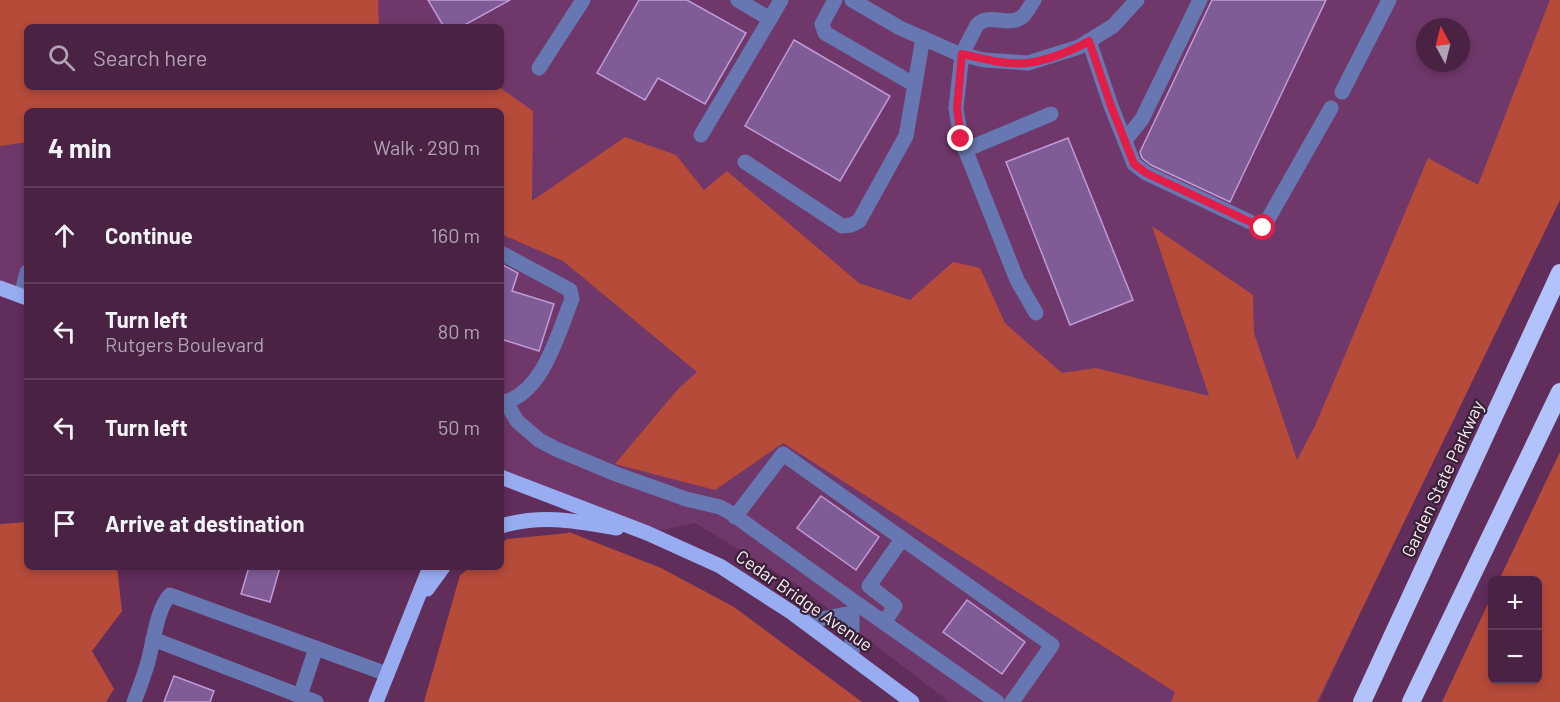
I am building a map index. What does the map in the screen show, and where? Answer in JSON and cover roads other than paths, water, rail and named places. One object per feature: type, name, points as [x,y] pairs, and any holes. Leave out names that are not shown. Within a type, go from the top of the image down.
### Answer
[{"type":"highway","name":"Garden State Parkway","points":[[1362,702],[1560,273]]},
{"type":"highway","points":[[1411,701],[1560,392]]},
{"type":"main road","points":[[0,288],[24,297]]},
{"type":"main road","name":"Cedar Bridge Avenue","points":[[504,478],[647,533],[720,566],[805,622],[912,702]]},
{"type":"main road","points":[[504,525],[517,521],[546,518],[647,533]]},
{"type":"main road","points":[[376,702],[429,570]]},
{"type":"main road","points":[[411,611],[441,570]]},
{"type":"street","points":[[539,68],[583,0]]},
{"type":"street","points":[[738,0],[770,19]]},
{"type":"street","points":[[701,135],[781,0]]},
{"type":"street","points":[[835,0],[822,24],[825,33],[915,84]]},
{"type":"street","points":[[852,0],[900,28],[962,54],[984,60],[1028,63],[1079,47],[1113,26],[1137,0]]},
{"type":"street","points":[[1034,0],[1024,16],[1018,19],[980,21],[962,54],[957,108],[961,139],[965,150],[1017,280],[1036,313]]},
{"type":"street","points":[[1126,139],[1142,119],[1200,0]]},
{"type":"street","points":[[1342,92],[1389,0]]},
{"type":"street","points":[[745,162],[842,226],[859,221],[906,136],[922,38]]},
{"type":"street","points":[[1089,41],[1134,164],[1146,173],[1263,228],[1331,108]]},
{"type":"street","points":[[965,150],[1051,114]]},
{"type":"street","points":[[504,255],[570,290],[572,299],[538,377],[528,388],[504,405]]},
{"type":"street","points":[[504,407],[539,440],[556,449],[686,499],[720,507],[855,609],[884,622],[997,702]]},
{"type":"street","points":[[735,517],[783,454],[1052,645],[1012,702]]},
{"type":"street","points":[[884,622],[895,606],[869,586],[902,539]]},
{"type":"street","points":[[134,702],[166,599],[170,595],[387,674]]},
{"type":"street","points":[[805,622],[855,609]]},
{"type":"street","points":[[852,657],[855,609]]},
{"type":"street","points":[[153,639],[316,702]]},
{"type":"street","points":[[300,696],[316,648]]}]
